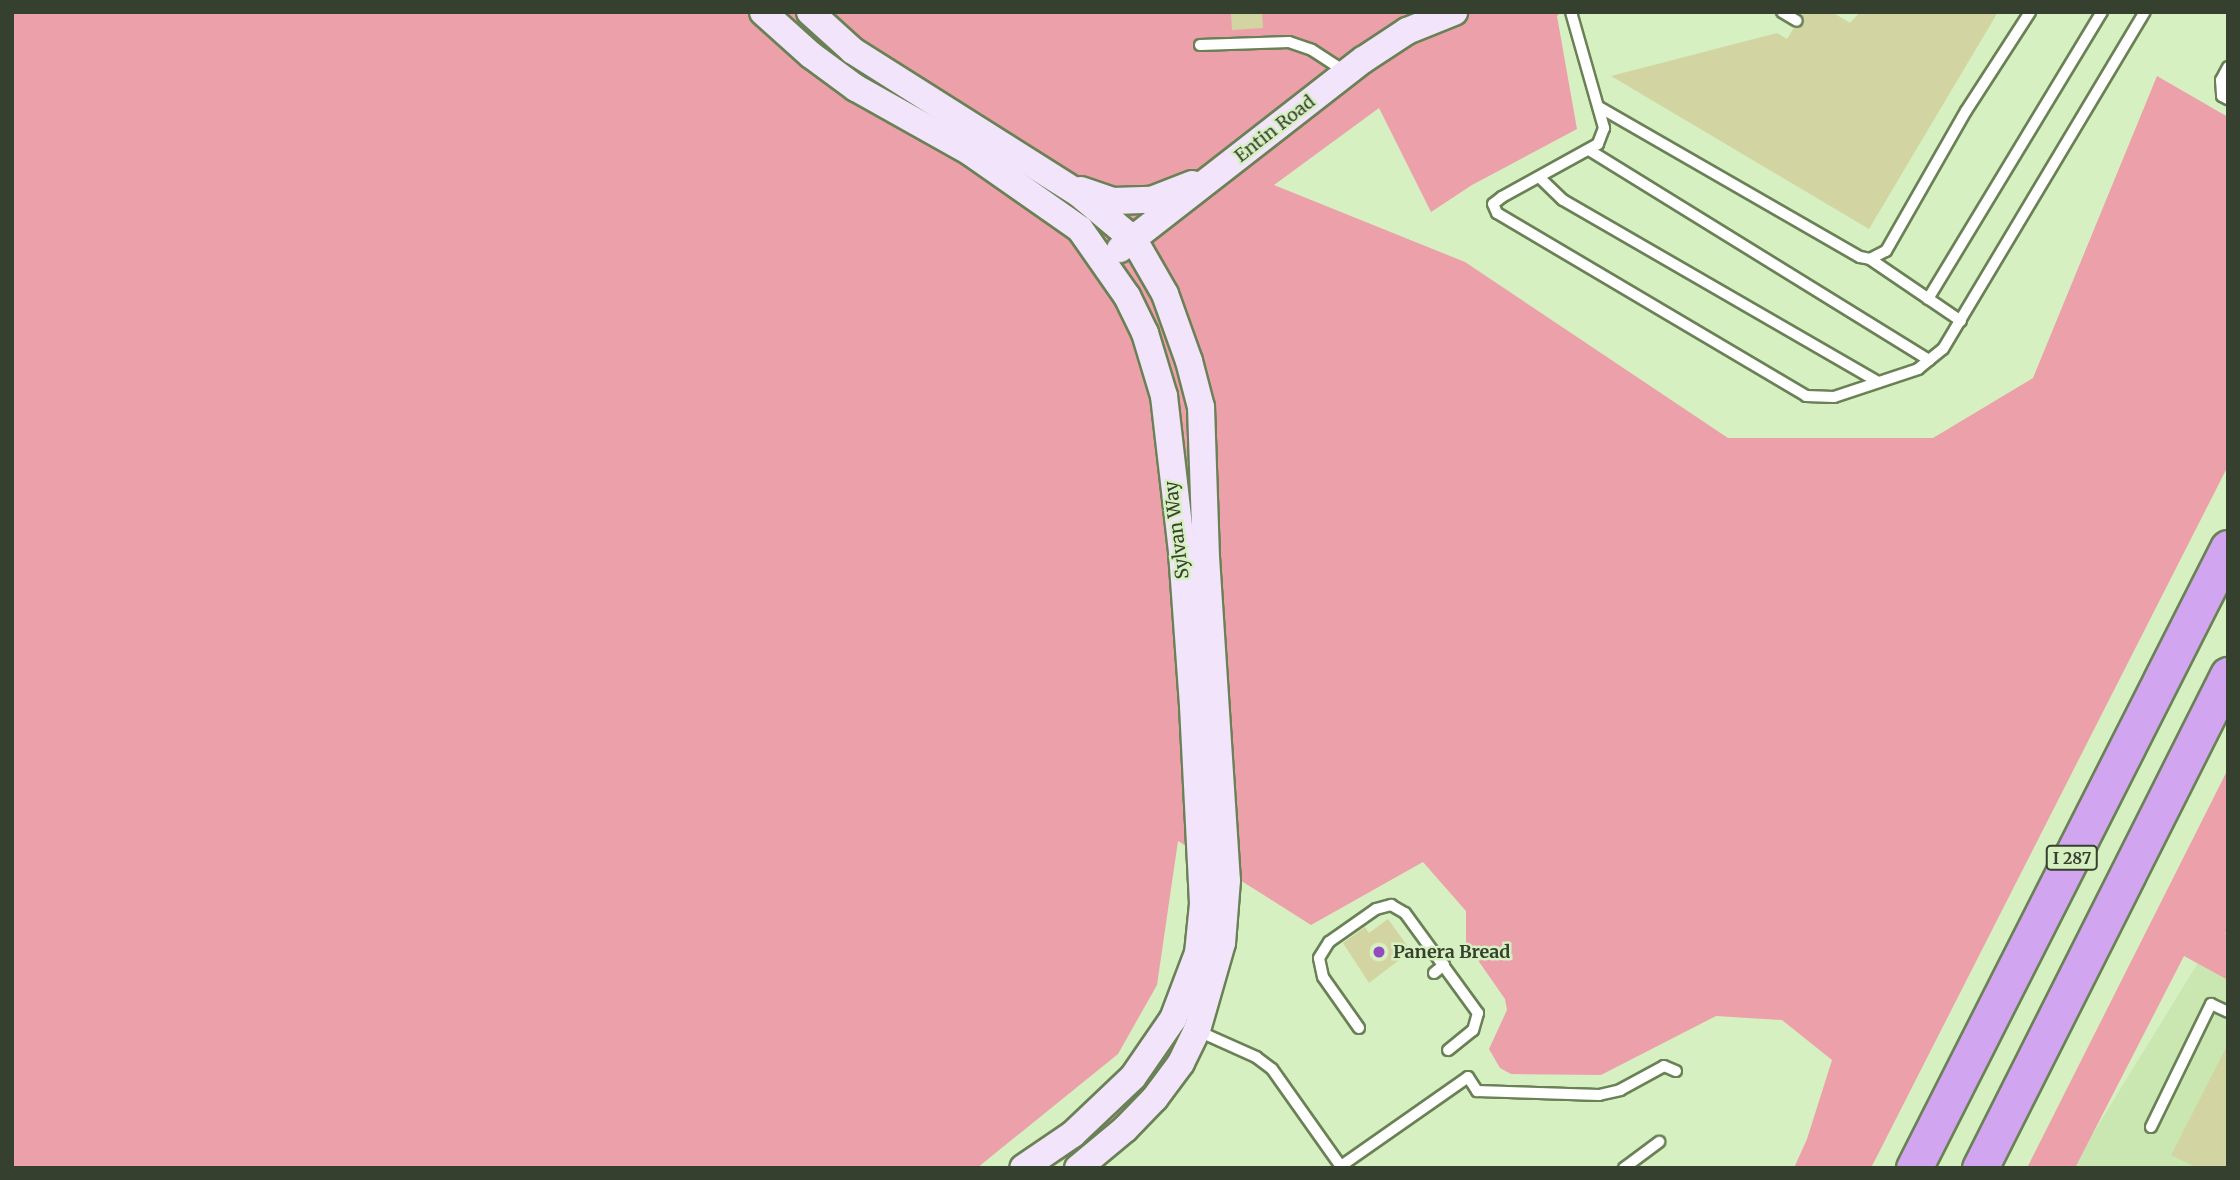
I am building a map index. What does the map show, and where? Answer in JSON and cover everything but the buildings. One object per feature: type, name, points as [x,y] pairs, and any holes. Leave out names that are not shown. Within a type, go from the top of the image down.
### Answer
[{"type":"highway","name":"I 287","points":[[1914,1168],[2228,548]]},
{"type":"highway","points":[[1980,1168],[2228,675]]},
{"type":"street","name":"Sylvan Way","points":[[763,12],[811,55],[856,88],[960,146],[1080,229],[1105,260],[1127,296],[1144,333],[1164,396],[1226,903],[1222,943],[1197,1030],[1181,1063],[1155,1098],[1125,1129],[1078,1168]]},
{"type":"street","name":"Sylvan Way","points":[[810,12],[853,51],[1063,183],[1134,240],[1170,305],[1201,407],[1206,556],[1206,726],[1203,904],[1198,953],[1173,1018],[1155,1049],[1107,1105],[1073,1134],[1023,1168]]},
{"type":"street","name":"Entin Road","points":[[1105,260],[1347,73],[1407,31],[1454,12]]},
{"type":"street","points":[[1063,183],[1113,201],[1151,200],[1220,173]]},
{"type":"lane","points":[[1571,12],[1604,128],[1598,144],[1493,204],[1497,213],[1806,396],[1834,397],[1918,369],[1943,349],[2144,12]]},
{"type":"lane","points":[[1782,12],[1797,21]]},
{"type":"lane","points":[[1870,259],[1886,251],[1966,111],[2030,12]]},
{"type":"lane","points":[[1928,299],[2102,12]]},
{"type":"lane","points":[[1200,45],[1289,42],[1312,50],[1347,73]]},
{"type":"lane","points":[[2228,67],[2221,80],[2222,96],[2228,99]]},
{"type":"lane","points":[[1599,107],[1860,257],[1870,259],[1961,321]]},
{"type":"lane","points":[[1589,150],[1929,360]]},
{"type":"lane","points":[[1539,177],[1563,200],[1878,382]]},
{"type":"lane","points":[[1359,1028],[1320,971],[1319,958],[1329,942],[1376,909],[1391,905],[1405,913],[1478,1013],[1473,1030],[1448,1050]]},
{"type":"lane","points":[[1434,973],[1444,965]]},
{"type":"lane","points":[[2151,1126],[2211,1004],[2228,1012]]},
{"type":"lane","points":[[1173,1018],[1256,1057],[1272,1069],[1342,1167],[1468,1077],[1477,1091],[1599,1095],[1620,1090],[1664,1066],[1676,1071]]},
{"type":"lane","points":[[1624,1168],[1659,1142]]},
{"type":"shaded area","points":[[12,12],[1561,12],[1557,16],[1577,129],[1472,185],[1431,212],[1379,108],[1274,185],[1465,262],[1728,438],[1933,438],[2033,378],[2157,76],[2228,117],[2228,466],[1871,1168],[1794,1168],[1807,1139],[1832,1060],[1782,1020],[1716,1016],[1601,1075],[1511,1074],[1500,1068],[1489,1049],[1507,1010],[1505,999],[1466,943],[1466,911],[1423,862],[1311,925],[1178,841],[1157,985],[1118,1054],[977,1168],[12,1168]]},
{"type":"shaded area","points":[[2228,769],[2228,928],[2225,934],[2228,935],[2228,980],[2184,956],[2075,1168],[2027,1168]]},
{"type":"shaded area","points":[[2228,914],[2228,1168],[2075,1168],[2086,1145]]},
{"type":"shaded area","points":[[1164,1054],[1167,1058],[1119,1116],[1098,1135],[1052,1168],[1097,1134],[1118,1103]]},
{"type":"place","name":"Panera Bread","points":[[1379,952]]}]
